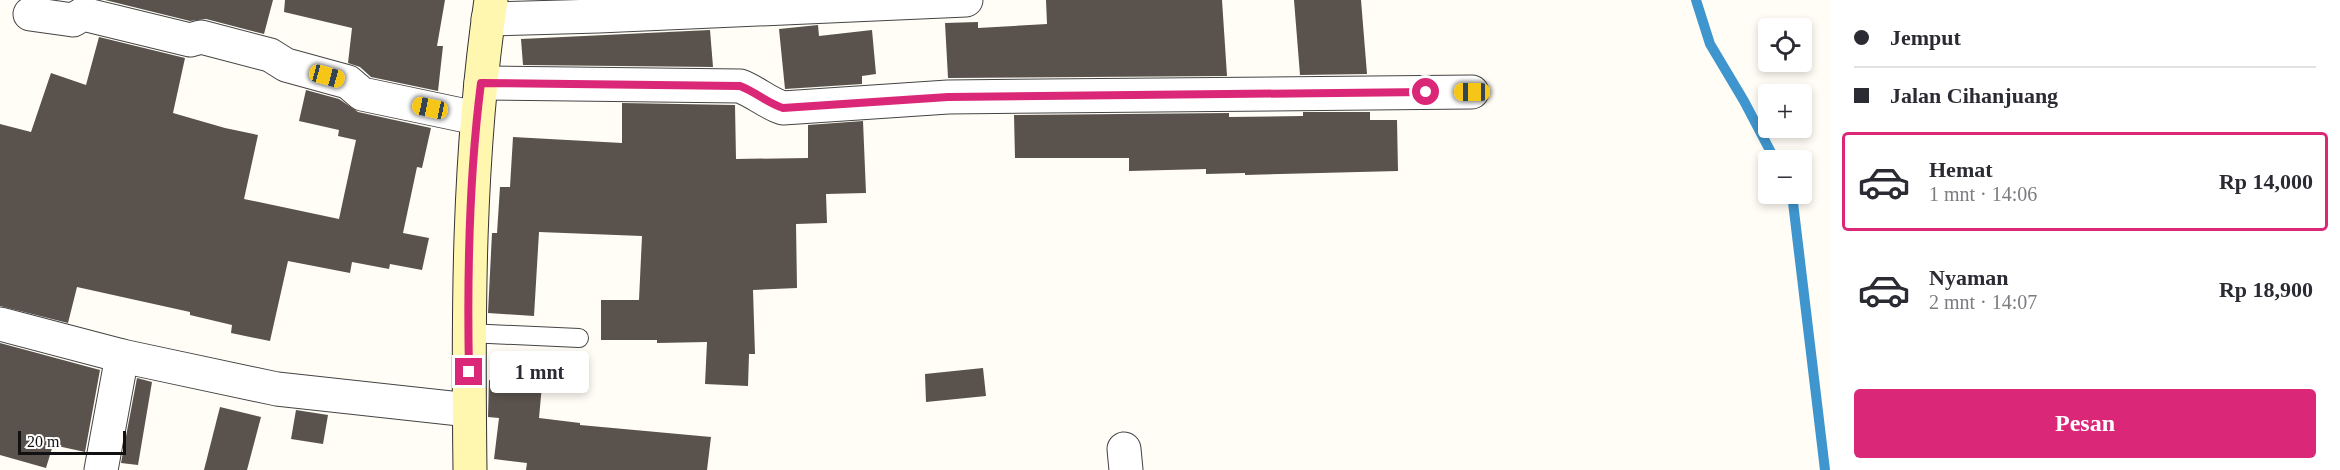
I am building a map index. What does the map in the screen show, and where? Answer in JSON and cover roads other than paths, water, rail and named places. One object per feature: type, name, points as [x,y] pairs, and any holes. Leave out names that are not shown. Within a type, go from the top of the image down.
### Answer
[{"type":"main road","points":[[470,470],[468,295],[476,118],[489,9]]},
{"type":"street","points":[[489,9],[611,16],[966,0]]},
{"type":"street","points":[[30,15],[73,20],[83,14],[190,40],[201,37],[270,55],[286,65],[348,82],[362,94],[476,118]]},
{"type":"street","points":[[481,83],[740,86],[770,104],[783,108],[948,97],[1472,92]]},
{"type":"street","points":[[0,324],[122,356],[277,389],[469,410]]},
{"type":"street","points":[[101,470],[122,356]]},
{"type":"lane","points":[[468,333],[579,338]]},
{"type":"waterway","points":[[1696,0],[1710,44],[1770,150]]},
{"type":"waterway","points":[[1793,204],[1825,470]]}]
